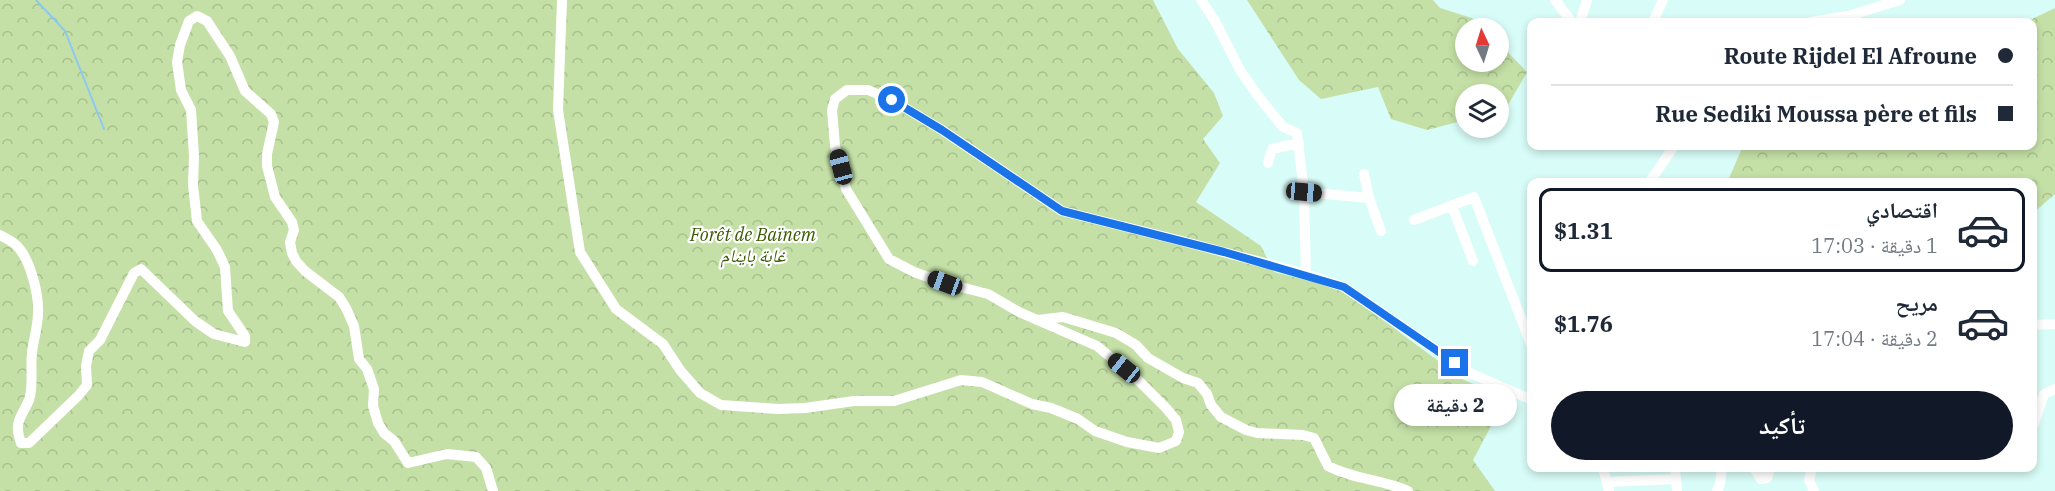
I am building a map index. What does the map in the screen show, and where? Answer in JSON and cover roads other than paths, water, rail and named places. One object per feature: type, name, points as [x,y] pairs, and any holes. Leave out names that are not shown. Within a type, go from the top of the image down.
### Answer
[{"type":"street","points":[[562,0],[558,110],[580,252],[616,309],[663,344],[680,370],[700,393],[721,405],[787,408],[854,401],[894,401],[961,380],[982,382],[1032,404],[1051,408],[1078,419],[1095,431],[1127,442],[1159,448],[1176,441],[1179,432],[1176,420],[1137,379],[1097,346],[1019,312],[988,294],[945,283],[914,272],[889,259],[846,189],[835,146],[832,110],[835,99],[847,90],[868,90],[892,100],[942,130],[1062,211],[1306,274],[1344,287],[1470,373],[1527,398]]},
{"type":"street","points":[[1201,0],[1215,21],[1240,70],[1283,127],[1297,133],[1304,192],[1306,274]]},
{"type":"street","points":[[1555,0],[1569,18]]},
{"type":"street","points":[[1581,18],[1587,0]]},
{"type":"street","points":[[1655,18],[1663,0]]},
{"type":"street","points":[[1837,18],[1900,0]]},
{"type":"street","points":[[0,235],[15,243],[24,255],[34,284],[38,313],[32,353],[30,391],[18,422],[21,442],[29,443],[87,385],[86,366],[90,351],[100,339],[134,273],[141,268],[195,321],[214,334],[245,342],[245,336],[228,311],[225,267],[217,250],[197,221],[193,185],[191,110],[181,90],[177,62],[180,45],[189,21],[197,16],[207,21],[230,56],[245,91],[272,114],[274,122],[267,154],[267,166],[275,197],[292,222],[294,230],[290,242],[292,253],[304,271],[339,297],[346,308],[354,327],[359,359],[367,369],[374,388],[374,406],[378,423],[384,433],[394,441],[408,463],[447,454],[476,457],[486,468],[493,491]]},
{"type":"street","points":[[1268,163],[1272,149],[1299,143]]},
{"type":"street","points":[[1652,178],[1670,150]]},
{"type":"street","points":[[1364,174],[1369,198],[1381,231]]},
{"type":"street","points":[[1304,192],[1369,198]]},
{"type":"street","points":[[1414,220],[1474,197],[1527,334]]},
{"type":"street","points":[[1452,206],[1473,261]]},
{"type":"street","points":[[1037,320],[1063,317],[1116,333],[1136,345],[1148,358],[1183,378],[1198,383],[1221,417],[1245,430],[1314,438],[1328,466],[1355,478],[1391,484],[1408,491]]},
{"type":"street","points":[[2037,325],[2055,324]]},
{"type":"street","points":[[2037,415],[2044,394],[2055,388]]},
{"type":"street","points":[[1604,472],[1608,487],[1675,473],[1677,491]]},
{"type":"street","points":[[1717,491],[1721,472]]},
{"type":"street","points":[[1757,472],[1761,479],[1767,478],[1769,472]]},
{"type":"street","points":[[1811,472],[1809,480],[1814,491]]},
{"type":"waterway","points":[[36,0],[65,31],[104,129]]},
{"type":"park label","name":"Forêt de Baïnem غابة باينام","points":[[753,245]]}]
